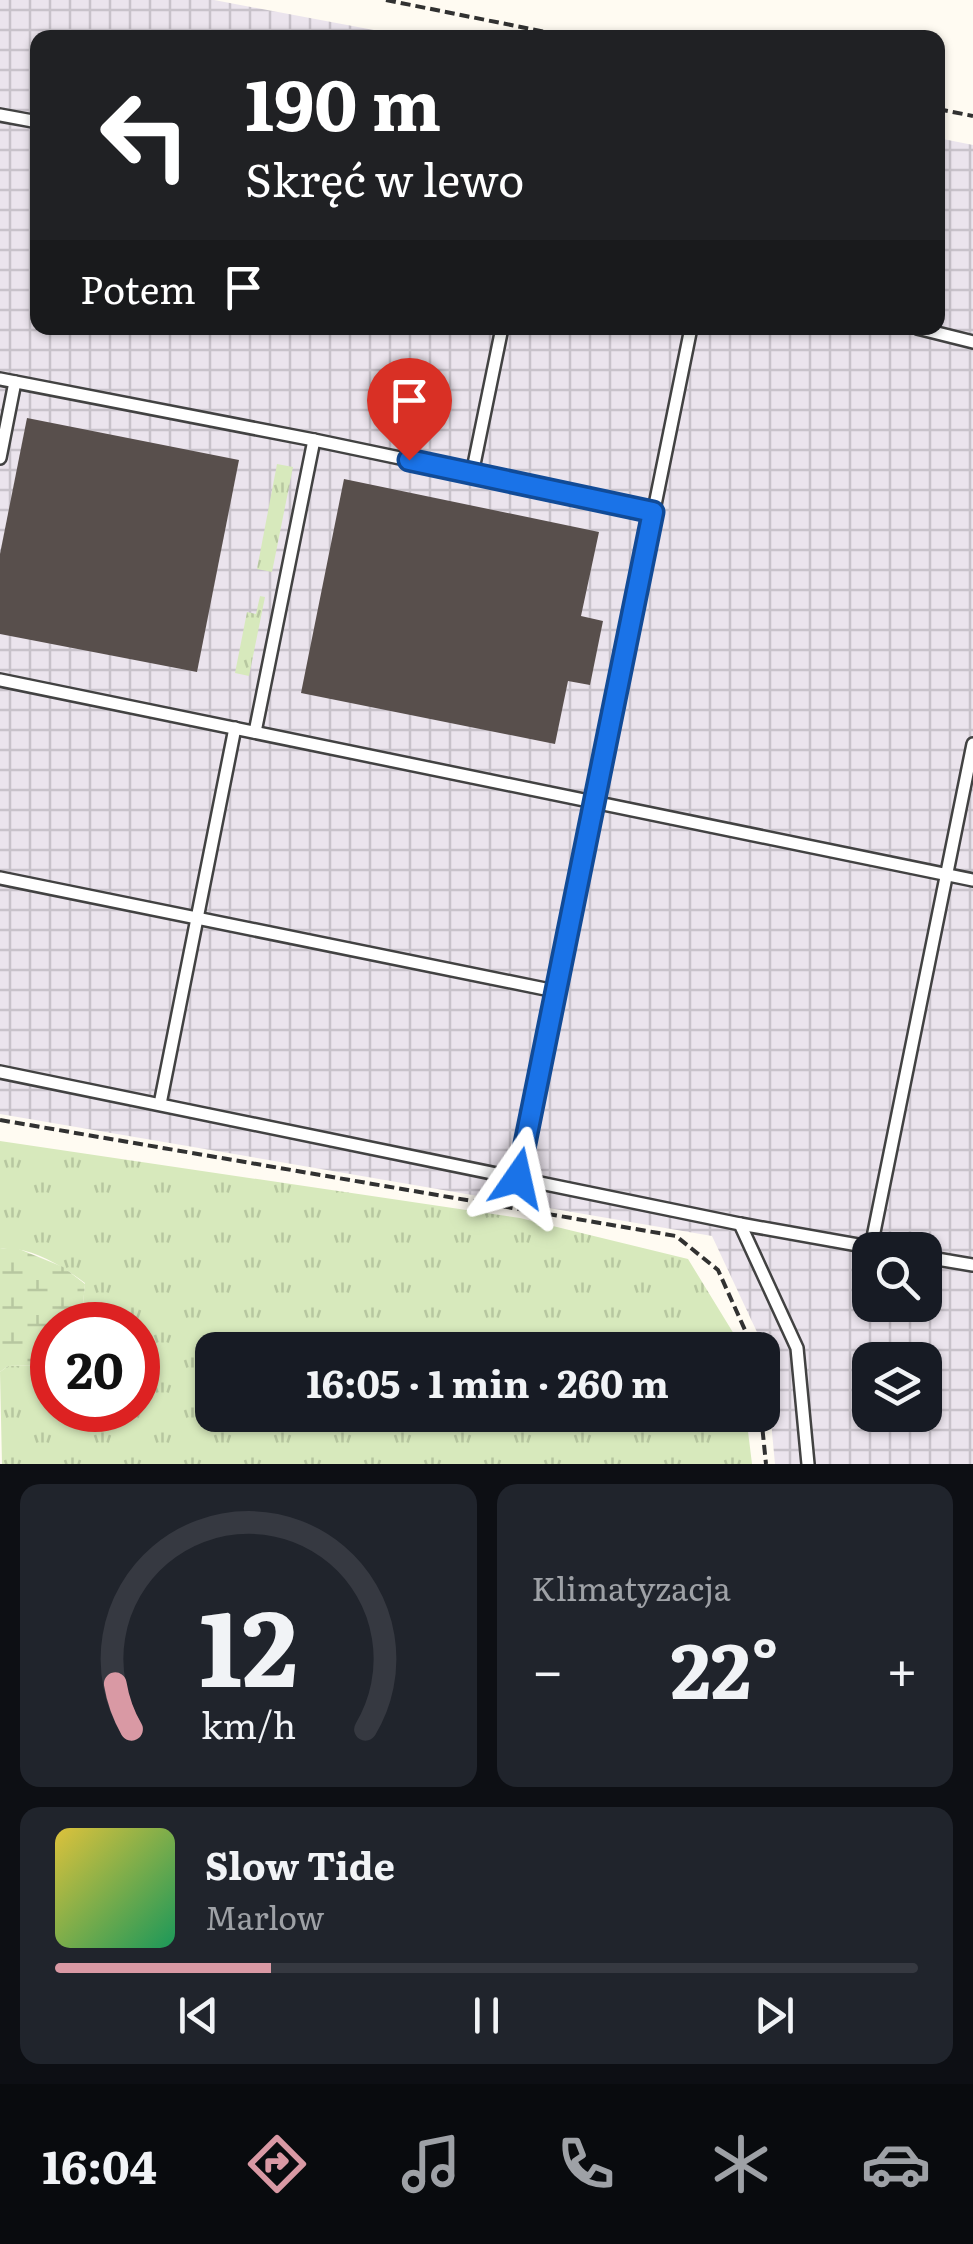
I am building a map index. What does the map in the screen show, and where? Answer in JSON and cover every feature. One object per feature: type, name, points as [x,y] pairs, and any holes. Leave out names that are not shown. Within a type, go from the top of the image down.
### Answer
[{"type":"lane","points":[[0,115],[30,121]]},
{"type":"lane","points":[[472,474],[501,335]]},
{"type":"lane","points":[[518,1178],[689,335]]},
{"type":"lane","points":[[945,335],[973,342]]},
{"type":"lane","points":[[0,379],[653,512]]},
{"type":"lane","points":[[0,458],[15,382]]},
{"type":"lane","points":[[255,732],[314,440]]},
{"type":"lane","points":[[0,680],[973,880]]},
{"type":"lane","points":[[160,1104],[235,728]]},
{"type":"lane","points":[[874,1232],[973,744]]},
{"type":"lane","points":[[0,878],[555,991]]},
{"type":"lane","points":[[0,1072],[852,1244]]},
{"type":"lane","points":[[740,1224],[797,1348],[808,1464]]},
{"type":"lane","points":[[942,1260],[973,1265]]},
{"type":"path","points":[[386,0],[536,30]]},
{"type":"path","points":[[945,110],[973,116]]},
{"type":"path","points":[[0,1120],[676,1236],[718,1270],[746,1332]]},
{"type":"path","points":[[763,1432],[766,1464]]},
{"type":"shaded area","points":[[0,0],[214,0],[374,30],[30,30],[30,335],[945,335],[945,139],[973,145],[973,1464],[775,1464],[772,1432],[780,1432],[780,1332],[757,1332],[712,1236],[0,1114]]},
{"type":"green space","points":[[277,464],[293,467],[272,572],[257,569]]},
{"type":"green space","points":[[260,596],[265,597],[249,676],[235,673],[247,612],[256,614]]},
{"type":"green space","points":[[0,1141],[520,1218],[688,1259],[733,1332],[195,1332],[195,1432],[748,1432],[752,1464],[2,1464],[0,1372],[8,1366],[30,1366],[30,1432],[160,1432],[160,1302],[83,1302],[85,1283],[56,1264],[23,1250],[0,1249]]},
{"type":"green space","points":[[14,1247],[63,1267],[85,1284],[83,1302],[30,1302],[30,1366],[8,1366],[0,1372],[0,1249]]},
{"type":"building","points":[[27,418],[239,460],[197,672],[0,634],[0,554]]},
{"type":"building","points":[[344,479],[599,532],[581,616],[603,621],[590,685],[568,681],[555,744],[301,693]]},
{"type":"route","points":[[409,460],[653,512],[518,1178]]}]
